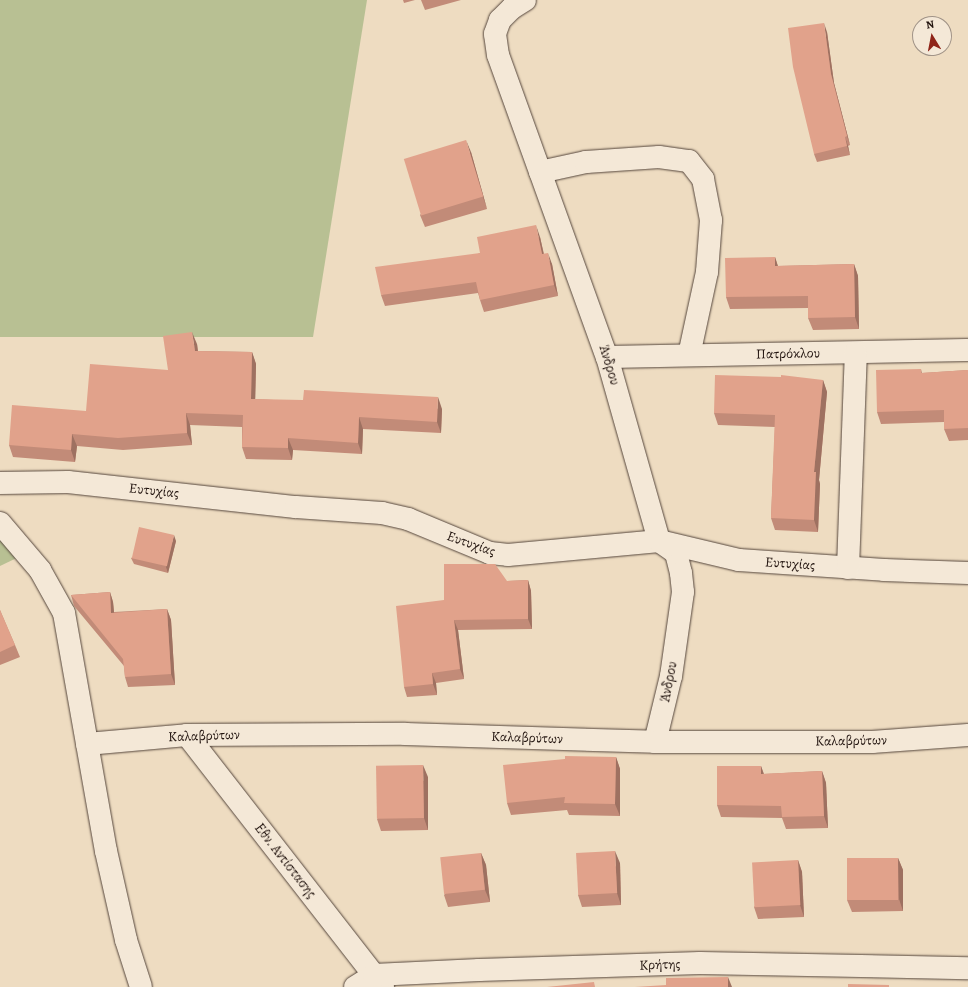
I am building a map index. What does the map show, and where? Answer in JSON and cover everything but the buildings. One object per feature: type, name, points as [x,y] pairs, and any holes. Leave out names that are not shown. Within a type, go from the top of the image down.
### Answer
[{"type":"street","name":"Άνδρου","points":[[525,0],[512,8],[500,20],[495,34],[498,55],[607,357],[659,541],[676,552],[681,573],[683,592],[671,676],[655,742]]},
{"type":"street","points":[[540,172],[586,162],[659,157],[689,161],[703,179],[711,220],[707,272],[689,355]]},
{"type":"street","name":"Πατρόκλου","points":[[607,357],[968,350]]},
{"type":"street","points":[[848,568],[856,353]]},
{"type":"street","name":"Ευτυχίας","points":[[0,483],[68,482],[296,507],[382,513],[408,519],[490,553],[508,555],[659,541],[739,560],[848,568],[968,573]]},
{"type":"street","points":[[4,526],[40,570],[64,614],[106,851],[126,940],[141,987]]},
{"type":"street","name":"Καλαβρύτων","points":[[87,744],[187,735],[405,734],[655,742],[872,742],[968,735]]},
{"type":"street","name":"Εθν. Αντίστασης","points":[[187,735],[378,981]]},
{"type":"street","name":"Κρήτης","points":[[378,981],[700,963],[968,968]]},
{"type":"street","points":[[356,987],[378,981]]},
{"type":"green space","points":[[0,0],[367,0],[313,337],[0,337]]},
{"type":"green space","points":[[0,532],[23,555],[0,566]]}]
